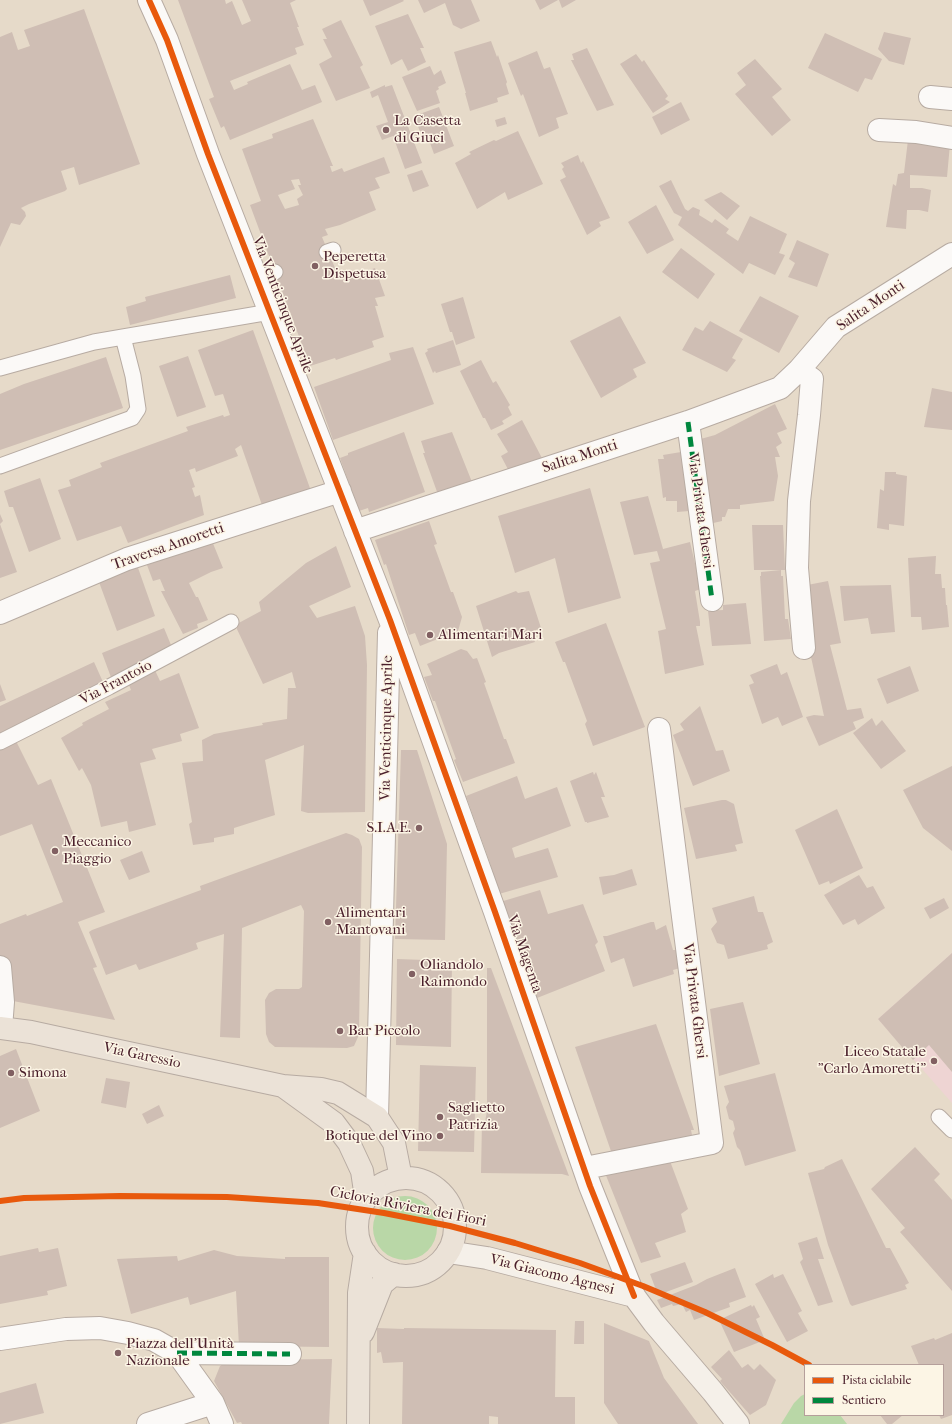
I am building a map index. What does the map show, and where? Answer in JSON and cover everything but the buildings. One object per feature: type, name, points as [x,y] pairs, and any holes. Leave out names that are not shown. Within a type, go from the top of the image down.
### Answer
[{"type":"main road","name":"Via Garessio","points":[[0,1028],[69,1040],[283,1086],[321,1089],[338,1093],[377,1117],[394,1143],[401,1178]]},
{"type":"main road","name":"Via Garessio","points":[[283,1086],[334,1123],[349,1143],[362,1171],[366,1198]]},
{"type":"main road","points":[[401,1178],[416,1179],[431,1185],[443,1194],[451,1208],[455,1222],[454,1238],[448,1252],[438,1264],[425,1272],[410,1276],[394,1274],[383,1270],[372,1263],[358,1240],[357,1226],[359,1211],[366,1198],[376,1188],[388,1181],[401,1178]]},
{"type":"main road","name":"Via Giacomo Agnesi","points":[[448,1252],[487,1258],[634,1296],[654,1323],[713,1392],[738,1424]]},
{"type":"main road","points":[[358,1424],[359,1293],[365,1253]]},
{"type":"main road","points":[[359,1340],[382,1284],[394,1274]]},
{"type":"street","name":"Via Venticinque Aprile","points":[[149,0],[167,40],[208,154],[266,275],[270,312],[390,620],[377,1117]]},
{"type":"street","points":[[930,97],[952,99]]},
{"type":"street","points":[[879,130],[916,132],[952,138]]},
{"type":"street","name":"Salita Monti","points":[[355,531],[688,422],[780,388],[799,370],[836,327],[952,254]]},
{"type":"street","points":[[799,370],[812,379],[799,501],[797,568],[804,648]]},
{"type":"street","name":"Via Privata Ghersi","points":[[688,422],[712,600]]},
{"type":"street","name":"Traversa Amoretti","points":[[0,613],[127,559],[340,491]]},
{"type":"street","name":"Via Magenta","points":[[390,620],[495,912],[590,1186],[634,1296]]},
{"type":"street","name":"Via Privata Ghersi","points":[[584,1168],[712,1143],[660,729]]},
{"type":"street","points":[[0,967],[3,1002],[0,1028]]},
{"type":"street","points":[[0,1339],[66,1329],[100,1328],[128,1332],[154,1340],[178,1354],[213,1404],[222,1424]]},
{"type":"street","points":[[178,1354],[290,1354]]},
{"type":"street","points":[[148,1424],[213,1404]]},
{"type":"lane","points":[[0,368],[94,342],[270,312]]},
{"type":"lane","points":[[0,466],[132,418],[138,409],[133,376],[123,337]]},
{"type":"lane","name":"Via Frantoio","points":[[0,742],[109,687],[231,622]]},
{"type":"lane","points":[[939,1117],[952,1130]]},
{"type":"shaded area","name":"Liceo Statale \"Carlo Amoretti\"","points":[[952,953],[952,1103],[878,1019]]},
{"type":"green space","points":[[399,1196],[411,1196],[428,1205],[435,1216],[437,1228],[435,1240],[428,1251],[411,1260],[399,1260],[387,1255],[378,1246],[373,1234],[373,1222],[378,1210],[387,1201]]},
{"type":"green space","points":[[804,1394],[804,1416],[841,1416],[847,1424],[781,1424],[794,1403]]},
{"type":"marked path","points":[[688,422],[712,600]]},
{"type":"marked path","points":[[177,1353],[290,1354]]},
{"type":"cycle path","points":[[149,0],[167,40],[208,154],[390,620],[495,912],[590,1186],[634,1296]]},
{"type":"cycle path","name":"Ciclovia Riviera dei Fiori","points":[[0,1201],[24,1198],[120,1196],[227,1197],[318,1203],[384,1213],[450,1226],[515,1243],[580,1263],[643,1286],[705,1312],[807,1364]]},
{"type":"place","name":"La Casetta di Giuci","points":[[386,130]]},
{"type":"place","name":"Peperetta Dispetusa","points":[[315,266]]},
{"type":"place","name":"Alimentari Mari","points":[[430,635]]},
{"type":"place","name":"S.I.A.E.","points":[[419,828]]},
{"type":"place","name":"Meccanico Piaggio","points":[[55,851]]},
{"type":"place","name":"Alimentari Mantovani","points":[[328,922]]},
{"type":"place","name":"Oliandolo Raimondo","points":[[412,974]]},
{"type":"place","name":"Bar Piccolo","points":[[340,1031]]},
{"type":"place","name":"Liceo Statale \"Carlo Amoretti\"","points":[[934,1061]]},
{"type":"place","name":"Simona","points":[[11,1073]]},
{"type":"place","name":"Saglietto Patrizia","points":[[440,1117]]},
{"type":"place","name":"Botique del Vino","points":[[440,1136]]},
{"type":"place","name":"Piazza dell'Unità Nazionale","points":[[118,1353]]}]
